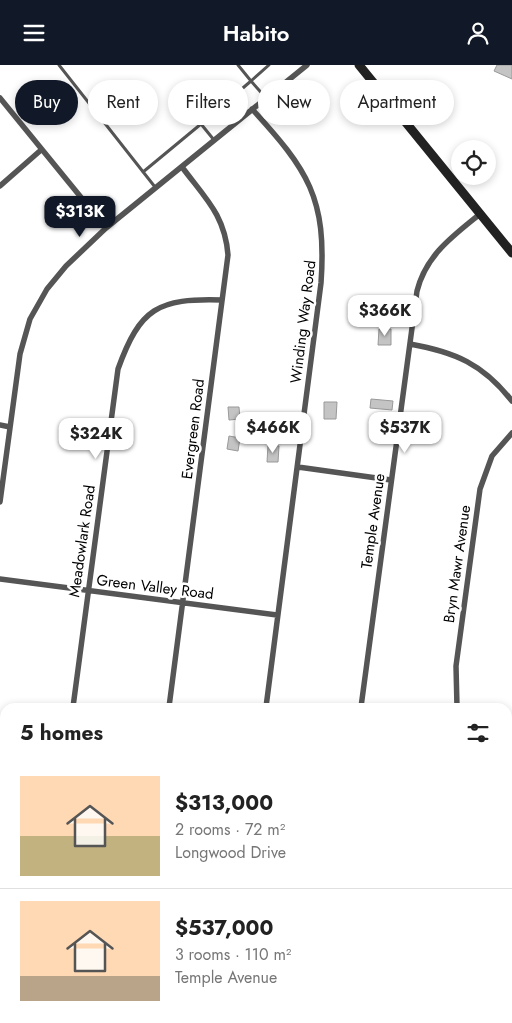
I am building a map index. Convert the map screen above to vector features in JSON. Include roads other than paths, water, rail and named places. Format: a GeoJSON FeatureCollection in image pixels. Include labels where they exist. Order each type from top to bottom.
{"type":"FeatureCollection","features":[{"type":"Feature","properties":{"kind":"street"},"geometry":{"type":"LineString","coordinates":[[289,80],[308,65]]}},
{"type":"Feature","properties":{"kind":"street"},"geometry":{"type":"LineString","coordinates":[[359,65],[512,253]]}},
{"type":"Feature","properties":{"kind":"street"},"geometry":{"type":"LineString","coordinates":[[0,98],[106,228]]}},
{"type":"Feature","properties":{"kind":"street"},"geometry":{"type":"LineString","coordinates":[[0,502],[20,354],[30,319],[47,289],[66,266],[106,228],[258,104]]}},
{"type":"Feature","properties":{"kind":"street","name":"Winding Way Road"},"geometry":{"type":"LineString","coordinates":[[252,109],[287,147],[302,171],[316,202],[323,236],[321,283],[266,703]]}},
{"type":"Feature","properties":{"kind":"street"},"geometry":{"type":"LineString","coordinates":[[0,186],[41,150]]}},
{"type":"Feature","properties":{"kind":"street","name":"Evergreen Road"},"geometry":{"type":"LineString","coordinates":[[170,703],[228,255],[226,235],[219,216],[182,167]]}},
{"type":"Feature","properties":{"kind":"street","name":"Temple Avenue"},"geometry":{"type":"LineString","coordinates":[[362,703],[415,299],[425,269],[443,245],[480,214]]}},
{"type":"Feature","properties":{"kind":"street","name":"Meadowlark Road"},"geometry":{"type":"LineString","coordinates":[[74,703],[118,369],[128,341],[136,328],[151,313],[168,303],[188,299],[222,300]]}},
{"type":"Feature","properties":{"kind":"street"},"geometry":{"type":"LineString","coordinates":[[410,344],[442,351],[473,364],[488,375],[512,401]]}},
{"type":"Feature","properties":{"kind":"street"},"geometry":{"type":"LineString","coordinates":[[0,425],[10,427]]}},
{"type":"Feature","properties":{"kind":"street","name":"Bryn Mawr Avenue"},"geometry":{"type":"LineString","coordinates":[[456,703],[456,666],[480,489],[492,456],[512,433]]}},
{"type":"Feature","properties":{"kind":"street"},"geometry":{"type":"LineString","coordinates":[[298,467],[391,479]]}},
{"type":"Feature","properties":{"kind":"street","name":"Green Valley Road"},"geometry":{"type":"LineString","coordinates":[[0,579],[277,615]]}},
{"type":"Feature","properties":{"kind":"lane"},"geometry":{"type":"LineString","coordinates":[[59,65],[156,188]]}},
{"type":"Feature","properties":{"kind":"lane"},"geometry":{"type":"LineString","coordinates":[[238,65],[258,89]]}},
{"type":"Feature","properties":{"kind":"lane"},"geometry":{"type":"LineString","coordinates":[[248,84],[269,65]]}},
{"type":"Feature","properties":{"kind":"lane"},"geometry":{"type":"LineString","coordinates":[[143,172],[200,125]]}},
{"type":"Feature","properties":{"kind":"lane"},"geometry":{"type":"LineString","coordinates":[[202,125],[214,141]]}}]}
